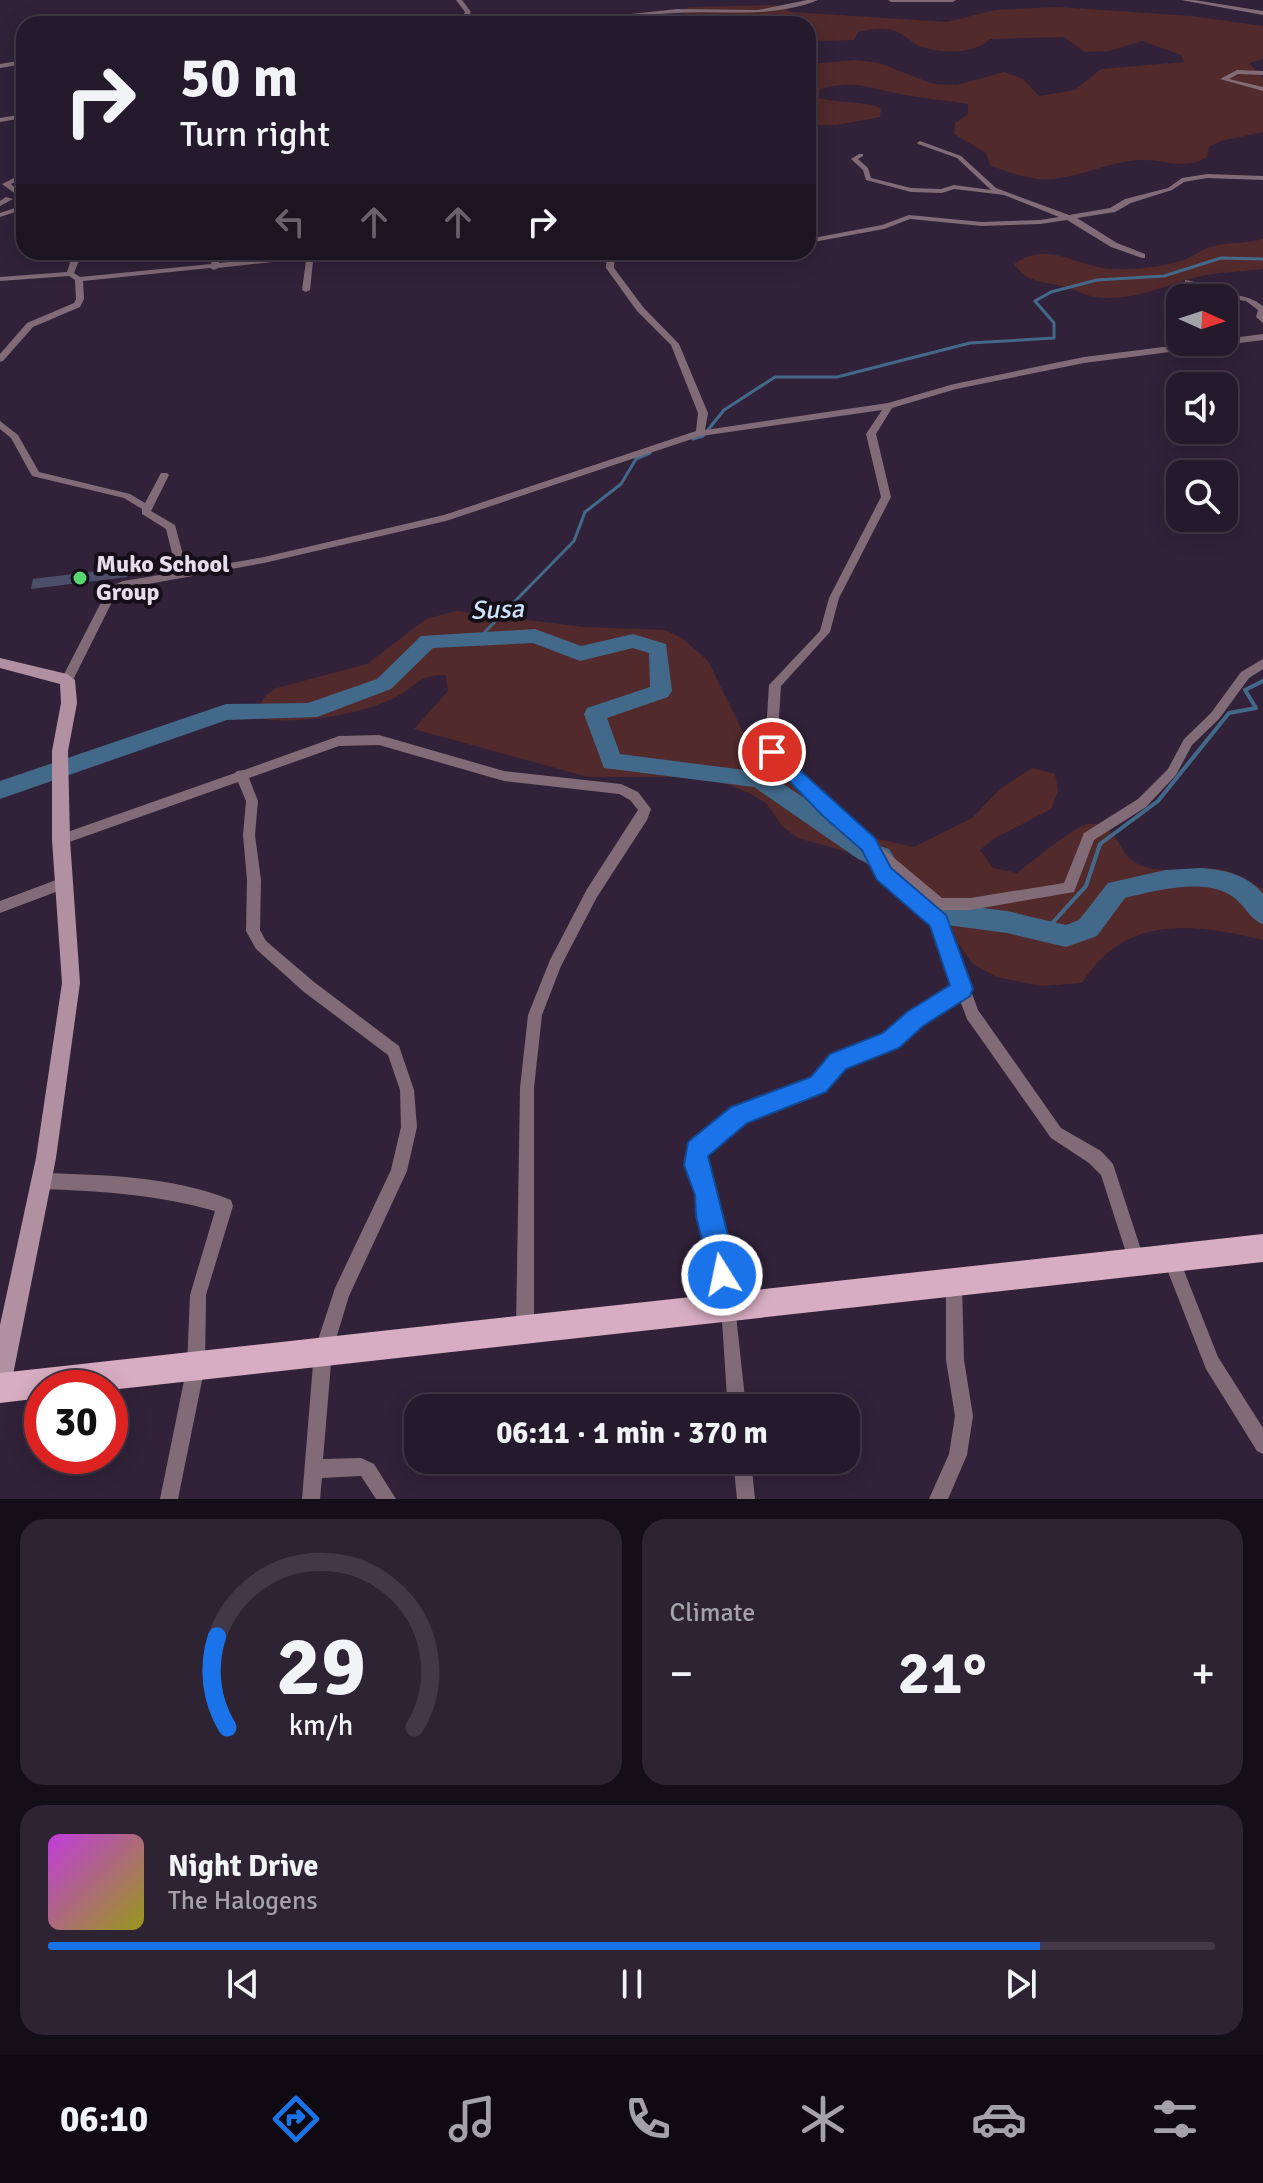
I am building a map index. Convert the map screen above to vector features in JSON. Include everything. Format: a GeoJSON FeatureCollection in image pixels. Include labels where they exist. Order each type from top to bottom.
{"type":"FeatureCollection","features":[{"type":"Feature","properties":{"kind":"main road"},"geometry":{"type":"LineString","coordinates":[[0,663],[67,680],[69,703],[61,772],[61,840],[71,983],[42,1181],[0,1380]]}},
{"type":"Feature","properties":{"kind":"main road"},"geometry":{"type":"LineString","coordinates":[[0,1388],[1263,1248]]}},
{"type":"Feature","properties":{"kind":"street"},"geometry":{"type":"LineString","coordinates":[[625,16],[677,11],[758,12],[815,0]]}},
{"type":"Feature","properties":{"kind":"street"},"geometry":{"type":"LineString","coordinates":[[891,0],[953,0]]}},
{"type":"Feature","properties":{"kind":"street"},"geometry":{"type":"LineString","coordinates":[[1184,0],[1263,13]]}},
{"type":"Feature","properties":{"kind":"street"},"geometry":{"type":"LineString","coordinates":[[1263,73],[1237,72],[1223,79],[1263,89]]}},
{"type":"Feature","properties":{"kind":"street"},"geometry":{"type":"LineString","coordinates":[[920,143],[959,157],[994,189],[1070,218],[1114,245],[1142,256]]}},
{"type":"Feature","properties":{"kind":"street"},"geometry":{"type":"LineString","coordinates":[[861,155],[854,159],[866,169],[868,179],[900,188],[928,192],[954,187],[1012,195]]}},
{"type":"Feature","properties":{"kind":"street"},"geometry":{"type":"LineString","coordinates":[[816,240],[884,227],[909,217],[1013,225],[1070,218],[1112,210],[1128,201],[1170,189],[1182,180],[1207,176],[1263,178]]}},
{"type":"Feature","properties":{"kind":"street"},"geometry":{"type":"LineString","coordinates":[[16,179],[6,184],[16,192]]}},
{"type":"Feature","properties":{"kind":"street"},"geometry":{"type":"LineString","coordinates":[[0,204],[9,199]]}},
{"type":"Feature","properties":{"kind":"street"},"geometry":{"type":"LineString","coordinates":[[0,359],[30,325],[79,303],[74,277],[76,260]]}},
{"type":"Feature","properties":{"kind":"street"},"geometry":{"type":"LineString","coordinates":[[214,268],[216,260]]}},
{"type":"Feature","properties":{"kind":"street"},"geometry":{"type":"LineString","coordinates":[[0,279],[214,268],[284,260]]}},
{"type":"Feature","properties":{"kind":"street"},"geometry":{"type":"LineString","coordinates":[[306,290],[310,260]]}},
{"type":"Feature","properties":{"kind":"street"},"geometry":{"type":"LineString","coordinates":[[610,260],[610,268],[678,351],[703,413],[705,432]]}},
{"type":"Feature","properties":{"kind":"street"},"geometry":{"type":"LineString","coordinates":[[1188,282],[1216,294],[1248,299],[1261,307],[1263,321]]}},
{"type":"Feature","properties":{"kind":"street"},"geometry":{"type":"LineString","coordinates":[[1238,340],[1263,337]]}},
{"type":"Feature","properties":{"kind":"street"},"geometry":{"type":"LineString","coordinates":[[67,680],[115,588],[264,560],[446,518],[705,432],[889,406],[954,387],[1071,363],[1166,350]]}},
{"type":"Feature","properties":{"kind":"street"},"geometry":{"type":"LineString","coordinates":[[889,406],[871,434],[886,497],[834,598],[825,632],[775,685],[774,755],[872,852],[939,904],[970,904],[1069,888],[1089,837],[1142,803],[1172,772],[1188,742],[1215,716],[1245,675],[1263,663]]}},
{"type":"Feature","properties":{"kind":"street"},"geometry":{"type":"LineString","coordinates":[[0,424],[15,437],[35,474],[127,496],[145,507],[149,516],[171,527],[178,557],[198,570]]}},
{"type":"Feature","properties":{"kind":"street"},"geometry":{"type":"LineString","coordinates":[[145,507],[164,475]]}},
{"type":"Feature","properties":{"kind":"street"},"geometry":{"type":"LineString","coordinates":[[61,840],[339,741],[379,740],[504,776],[621,789],[645,809],[592,893],[555,964],[535,1015],[527,1088],[525,1331]]}},
{"type":"Feature","properties":{"kind":"street"},"geometry":{"type":"LineString","coordinates":[[241,774],[252,801],[249,835],[254,880],[253,931],[261,945],[309,987],[394,1051],[407,1090],[409,1127],[399,1171],[341,1294],[323,1352],[311,1499]]}},
{"type":"Feature","properties":{"kind":"street"},"geometry":{"type":"LineString","coordinates":[[872,852],[884,874],[939,921],[972,1014],[1056,1133],[1095,1157],[1107,1170],[1137,1262]]}},
{"type":"Feature","properties":{"kind":"street"},"geometry":{"type":"LineString","coordinates":[[0,907],[64,883]]}},
{"type":"Feature","properties":{"kind":"street"},"geometry":{"type":"LineString","coordinates":[[736,1394],[722,1259],[708,1216],[707,1195],[696,1165],[696,1151],[739,1115],[818,1085],[838,1061],[891,1040],[915,1019],[962,989]]}},
{"type":"Feature","properties":{"kind":"street"},"geometry":{"type":"LineString","coordinates":[[42,1181],[137,1184],[225,1206],[198,1295],[196,1366],[169,1499]]}},
{"type":"Feature","properties":{"kind":"street"},"geometry":{"type":"LineString","coordinates":[[1171,1259],[1212,1363],[1263,1445]]}},
{"type":"Feature","properties":{"kind":"street"},"geometry":{"type":"LineString","coordinates":[[938,1499],[958,1455],[964,1416],[955,1360],[954,1284]]}},
{"type":"Feature","properties":{"kind":"street"},"geometry":{"type":"LineString","coordinates":[[312,1469],[361,1467],[368,1470],[387,1499]]}},
{"type":"Feature","properties":{"kind":"street"},"geometry":{"type":"LineString","coordinates":[[743,1474],[746,1499]]}},
{"type":"Feature","properties":{"kind":"shaded area"},"geometry":{"type":"Polygon","coordinates":[[[775,5],[792,12],[947,22],[995,10],[1058,7],[1191,16],[1263,26],[1263,59],[1249,63],[1263,78],[1263,132],[1221,141],[1209,147],[1207,157],[1191,163],[1128,161],[1051,179],[1013,174],[990,165],[986,153],[954,134],[955,123],[968,114],[968,104],[864,86],[833,86],[820,89],[819,98],[881,108],[880,117],[837,125],[816,125],[816,63],[856,60],[879,63],[933,84],[957,85],[1004,72],[1023,79],[1039,96],[1075,90],[1101,69],[1184,62],[1181,55],[1142,41],[1109,51],[1085,52],[1064,37],[990,39],[975,48],[945,51],[925,48],[898,32],[886,29],[858,32],[854,40],[816,41],[816,16],[680,16],[688,7],[775,5]]]}},
{"type":"Feature","properties":{"kind":"shaded area"},"geometry":{"type":"Polygon","coordinates":[[[1263,239],[1263,269],[1207,275],[1120,298],[1091,296],[1035,280],[1024,275],[1014,264],[1027,257],[1052,254],[1100,267],[1139,268],[1181,261],[1214,246],[1263,239]]]}},
{"type":"Feature","properties":{"kind":"shaded area"},"geometry":{"type":"Polygon","coordinates":[[[456,611],[583,627],[665,630],[682,638],[708,661],[747,740],[789,780],[873,838],[914,847],[972,818],[1000,789],[1032,768],[1055,774],[1058,791],[1051,809],[995,838],[980,850],[993,868],[1017,873],[1073,831],[1088,824],[1097,824],[1111,832],[1128,857],[1143,866],[1165,870],[1224,870],[1263,889],[1263,940],[1212,930],[1163,929],[1119,945],[1099,961],[1082,983],[1041,986],[997,977],[973,964],[953,936],[858,855],[798,838],[782,826],[766,803],[749,793],[713,779],[693,777],[588,777],[414,729],[448,691],[446,675],[428,677],[392,699],[341,715],[303,720],[252,717],[266,695],[277,688],[367,664],[426,619],[456,611]]]}},
{"type":"Feature","properties":{"kind":"building","name":"Muko School Group"},"geometry":{"type":"Polygon","coordinates":[[[128,567],[127,577],[31,589],[33,579],[128,567]]]}},
{"type":"Feature","properties":{"kind":"waterway"},"geometry":{"type":"LineString","coordinates":[[693,439],[703,436],[724,410],[775,377],[837,377],[970,343],[1054,338],[1054,323],[1035,301],[1051,292],[1097,280],[1164,276],[1221,258],[1263,259]]}},
{"type":"Feature","properties":{"kind":"waterway"},"geometry":{"type":"LineString","coordinates":[[479,638],[574,541],[585,512],[621,484],[636,459],[650,453]]}},
{"type":"Feature","properties":{"kind":"waterway","name":"Susa"},"geometry":{"type":"LineString","coordinates":[[0,790],[226,712],[309,711],[384,684],[428,641],[535,636],[580,654],[633,641],[659,649],[661,691],[595,714],[612,762],[759,779],[866,852],[881,856],[889,868]]}},
{"type":"Feature","properties":{"kind":"waterway"},"geometry":{"type":"LineString","coordinates":[[1045,931],[1086,886],[1100,844],[1158,801],[1229,713],[1256,708],[1245,690],[1263,681]]}},
{"type":"Feature","properties":{"kind":"waterway"},"geometry":{"type":"LineString","coordinates":[[915,896],[939,913],[1007,922],[1066,936],[1088,928],[1117,890],[1166,880],[1202,878],[1234,885],[1249,895],[1263,913]]}},
{"type":"Feature","properties":{"kind":"place","name":"Muko School Group"},"geometry":{"type":"Point","coordinates":[80,578]}},
{"type":"Feature","properties":{"kind":"route"},"geometry":{"type":"LineString","coordinates":[[722,1275],[722,1259],[708,1216],[707,1195],[696,1165],[696,1151],[739,1115],[818,1085],[838,1061],[891,1040],[915,1019],[962,989],[939,921],[884,874],[869,844],[828,810],[772,752]]}}]}
